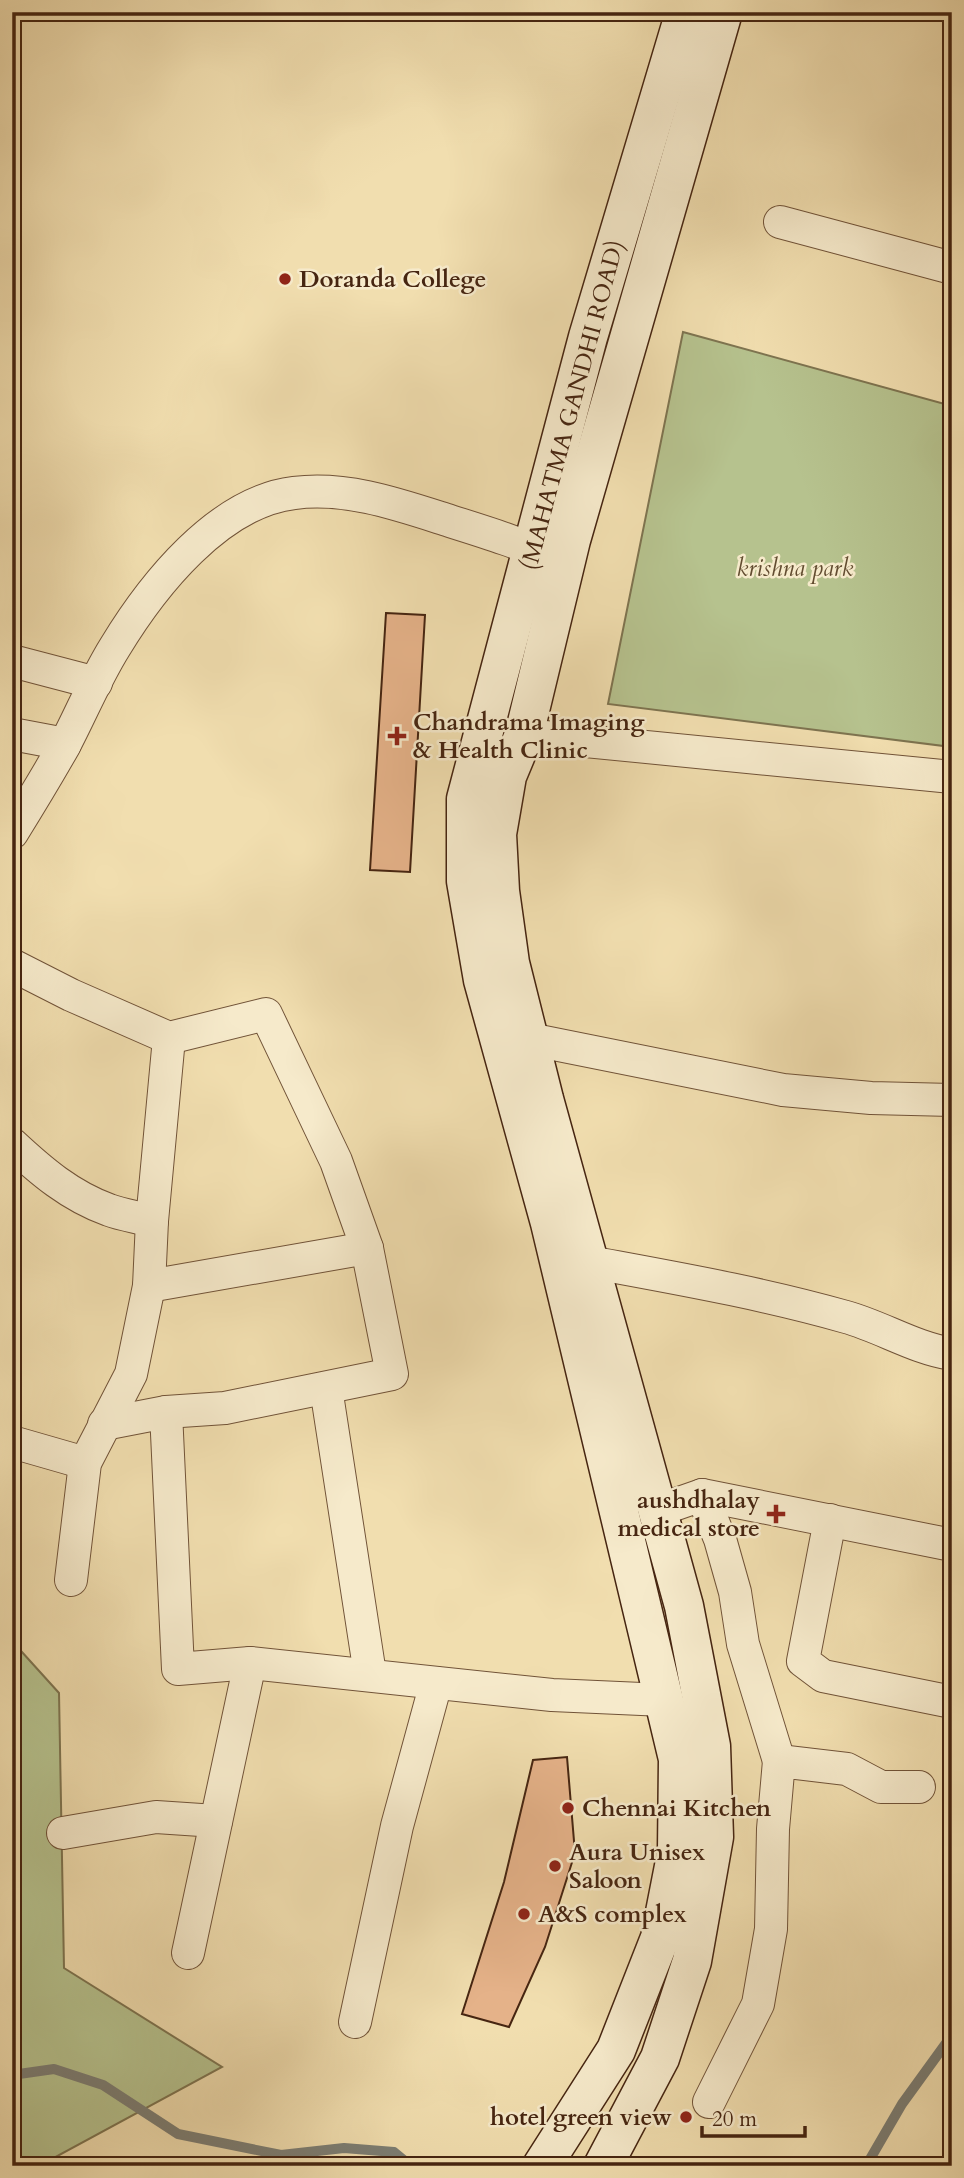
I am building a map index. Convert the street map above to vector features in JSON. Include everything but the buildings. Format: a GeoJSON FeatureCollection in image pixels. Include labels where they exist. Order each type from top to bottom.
{"type":"FeatureCollection","features":[{"type":"Feature","properties":{"kind":"main road","name":"(MAHATMA GANDHI ROAD)"},"geometry":{"type":"LineString","coordinates":[[542,2166],[616,2050],[660,1938],[677,1851],[678,1759],[550,1223],[482,980],[466,881],[466,799],[549,556],[588,337],[685,12]]}},
{"type":"Feature","properties":{"kind":"main road"},"geometry":{"type":"LineString","coordinates":[[607,2158],[660,2058],[692,1961],[714,1838],[711,1746],[684,1606],[510,964],[500,891],[497,834],[507,776],[524,735],[549,556],[723,12]]}},
{"type":"Feature","properties":{"kind":"street"},"geometry":{"type":"LineString","coordinates":[[780,222],[952,268]]}},
{"type":"Feature","properties":{"kind":"street"},"geometry":{"type":"LineString","coordinates":[[12,833],[65,744],[120,639],[160,584],[194,547],[227,520],[261,501],[302,492],[348,494],[411,508],[549,556]]}},
{"type":"Feature","properties":{"kind":"street"},"geometry":{"type":"LineString","coordinates":[[12,661],[96,684]]}},
{"type":"Feature","properties":{"kind":"street"},"geometry":{"type":"LineString","coordinates":[[12,734],[65,744]]}},
{"type":"Feature","properties":{"kind":"street"},"geometry":{"type":"LineString","coordinates":[[524,735],[952,777]]}},
{"type":"Feature","properties":{"kind":"street"},"geometry":{"type":"LineString","coordinates":[[12,965],[71,995],[169,1038],[266,1014],[336,1161],[366,1248],[393,1374],[225,1408],[166,1412],[104,1424]]}},
{"type":"Feature","properties":{"kind":"street"},"geometry":{"type":"LineString","coordinates":[[71,1580],[85,1463],[131,1374],[149,1286],[152,1221],[169,1038]]}},
{"type":"Feature","properties":{"kind":"street"},"geometry":{"type":"LineString","coordinates":[[529,1039],[783,1090],[871,1098],[952,1100]]}},
{"type":"Feature","properties":{"kind":"street"},"geometry":{"type":"LineString","coordinates":[[12,1144],[45,1175],[73,1193],[108,1210],[152,1221]]}},
{"type":"Feature","properties":{"kind":"street"},"geometry":{"type":"LineString","coordinates":[[149,1286],[366,1248]]}},
{"type":"Feature","properties":{"kind":"street"},"geometry":{"type":"LineString","coordinates":[[589,1262],[717,1287],[848,1318],[929,1350],[952,1354]]}},
{"type":"Feature","properties":{"kind":"street"},"geometry":{"type":"LineString","coordinates":[[326,1388],[370,1674]]}},
{"type":"Feature","properties":{"kind":"street"},"geometry":{"type":"LineString","coordinates":[[166,1412],[178,1669],[250,1663],[552,1695],[664,1700]]}},
{"type":"Feature","properties":{"kind":"street"},"geometry":{"type":"LineString","coordinates":[[12,1442],[85,1463]]}},
{"type":"Feature","properties":{"kind":"street"},"geometry":{"type":"LineString","coordinates":[[702,1495],[720,1539],[735,1592],[743,1644],[779,1761],[773,1829],[771,1929],[758,2004],[709,2102]]}},
{"type":"Feature","properties":{"kind":"street"},"geometry":{"type":"LineString","coordinates":[[659,1510],[702,1495],[952,1545]]}},
{"type":"Feature","properties":{"kind":"street"},"geometry":{"type":"LineString","coordinates":[[830,1520],[803,1661],[823,1676],[952,1702]]}},
{"type":"Feature","properties":{"kind":"street"},"geometry":{"type":"LineString","coordinates":[[188,1953],[250,1663]]}},
{"type":"Feature","properties":{"kind":"street"},"geometry":{"type":"LineString","coordinates":[[355,2022],[397,1826],[436,1682]]}},
{"type":"Feature","properties":{"kind":"street"},"geometry":{"type":"LineString","coordinates":[[779,1761],[847,1769],[881,1787],[919,1787]]}},
{"type":"Feature","properties":{"kind":"street"},"geometry":{"type":"LineString","coordinates":[[63,1833],[156,1817],[216,1821]]}},
{"type":"Feature","properties":{"kind":"green space","name":"krishna park"},"geometry":{"type":"Polygon","coordinates":[[[683,332],[952,406],[952,747],[608,704],[683,332]]]}},
{"type":"Feature","properties":{"kind":"green space"},"geometry":{"type":"Polygon","coordinates":[[[12,1641],[59,1693],[64,1968],[222,2067],[39,2166],[12,2166],[12,1641]]]}},
{"type":"Feature","properties":{"kind":"waterway"},"geometry":{"type":"LineString","coordinates":[[866,2166],[902,2104],[952,2035]]}},
{"type":"Feature","properties":{"kind":"waterway"},"geometry":{"type":"LineString","coordinates":[[12,2075],[54,2069],[103,2085],[178,2134],[281,2155],[344,2148],[394,2152],[411,2166]]}},
{"type":"Feature","properties":{"kind":"place","name":"Doranda College"},"geometry":{"type":"Point","coordinates":[285,279]}},
{"type":"Feature","properties":{"kind":"place","name":"Chandrama Imaging & Health Clinic"},"geometry":{"type":"Point","coordinates":[397,736]}},
{"type":"Feature","properties":{"kind":"place","name":"aushdhalay medical store"},"geometry":{"type":"Point","coordinates":[776,1514]}},
{"type":"Feature","properties":{"kind":"place","name":"Chennai Kitchen"},"geometry":{"type":"Point","coordinates":[568,1808]}},
{"type":"Feature","properties":{"kind":"place","name":"Aura Unisex Saloon"},"geometry":{"type":"Point","coordinates":[555,1866]}},
{"type":"Feature","properties":{"kind":"place","name":"A&S complex"},"geometry":{"type":"Point","coordinates":[524,1914]}},
{"type":"Feature","properties":{"kind":"place","name":"hotel green view"},"geometry":{"type":"Point","coordinates":[686,2117]}}]}
